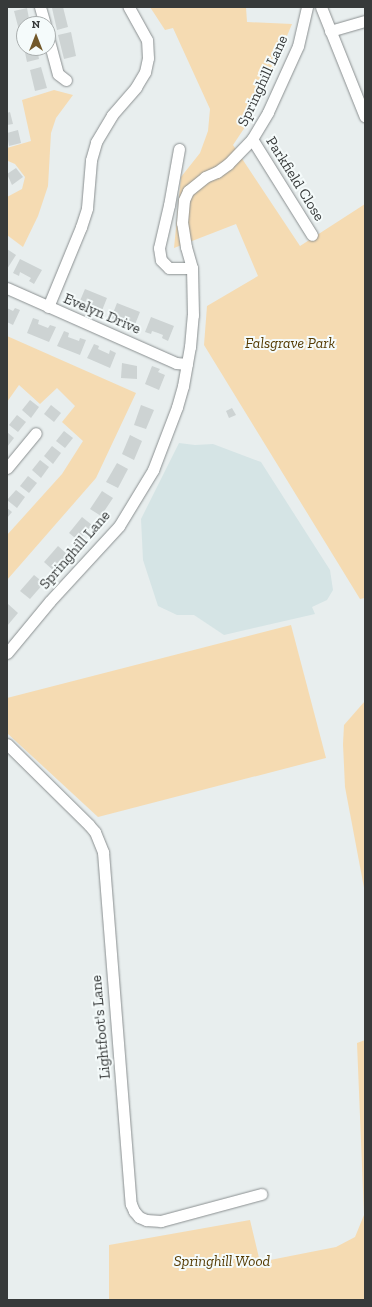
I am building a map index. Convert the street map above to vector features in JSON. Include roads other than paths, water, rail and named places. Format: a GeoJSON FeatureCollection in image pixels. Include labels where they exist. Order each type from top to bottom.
{"type":"FeatureCollection","features":[{"type":"Feature","properties":{"kind":"street"},"geometry":{"type":"LineString","coordinates":[[48,307],[81,227],[87,208],[91,160],[96,142],[112,115],[136,87],[145,72],[148,58],[147,40],[129,7]]}},
{"type":"Feature","properties":{"kind":"street","name":"Springhill Lane"},"geometry":{"type":"LineString","coordinates":[[7,653],[50,601],[119,526],[153,470],[165,442],[183,386],[193,315],[192,268],[186,247],[182,223],[184,200],[188,192],[197,184],[228,164],[252,139],[270,106],[298,46],[307,7]]}},
{"type":"Feature","properties":{"kind":"street"},"geometry":{"type":"LineString","coordinates":[[321,7],[365,116]]}},
{"type":"Feature","properties":{"kind":"street"},"geometry":{"type":"LineString","coordinates":[[330,31],[365,21]]}},
{"type":"Feature","properties":{"kind":"street"},"geometry":{"type":"LineString","coordinates":[[53,56],[58,74],[66,80]]}},
{"type":"Feature","properties":{"kind":"street","name":"Parkfield Close"},"geometry":{"type":"LineString","coordinates":[[252,139],[312,235]]}},
{"type":"Feature","properties":{"kind":"street"},"geometry":{"type":"LineString","coordinates":[[179,149],[169,205],[159,248],[161,260],[169,268],[192,268]]}},
{"type":"Feature","properties":{"kind":"street","name":"Evelyn Drive"},"geometry":{"type":"LineString","coordinates":[[7,288],[176,363],[187,364]]}},
{"type":"Feature","properties":{"kind":"street"},"geometry":{"type":"LineString","coordinates":[[7,468],[36,433]]}},
{"type":"Feature","properties":{"kind":"street","name":"Lightfoot's Lane"},"geometry":{"type":"LineString","coordinates":[[7,744],[89,825],[95,832],[103,852],[131,1204],[134,1211],[139,1217],[146,1220],[161,1221],[261,1194]]}},
{"type":"Feature","properties":{"kind":"park label","name":"Falsgrave Park"},"geometry":{"type":"Point","coordinates":[290,344]}},
{"type":"Feature","properties":{"kind":"park label","name":"Springhill Wood"},"geometry":{"type":"Point","coordinates":[222,1262]}}]}
